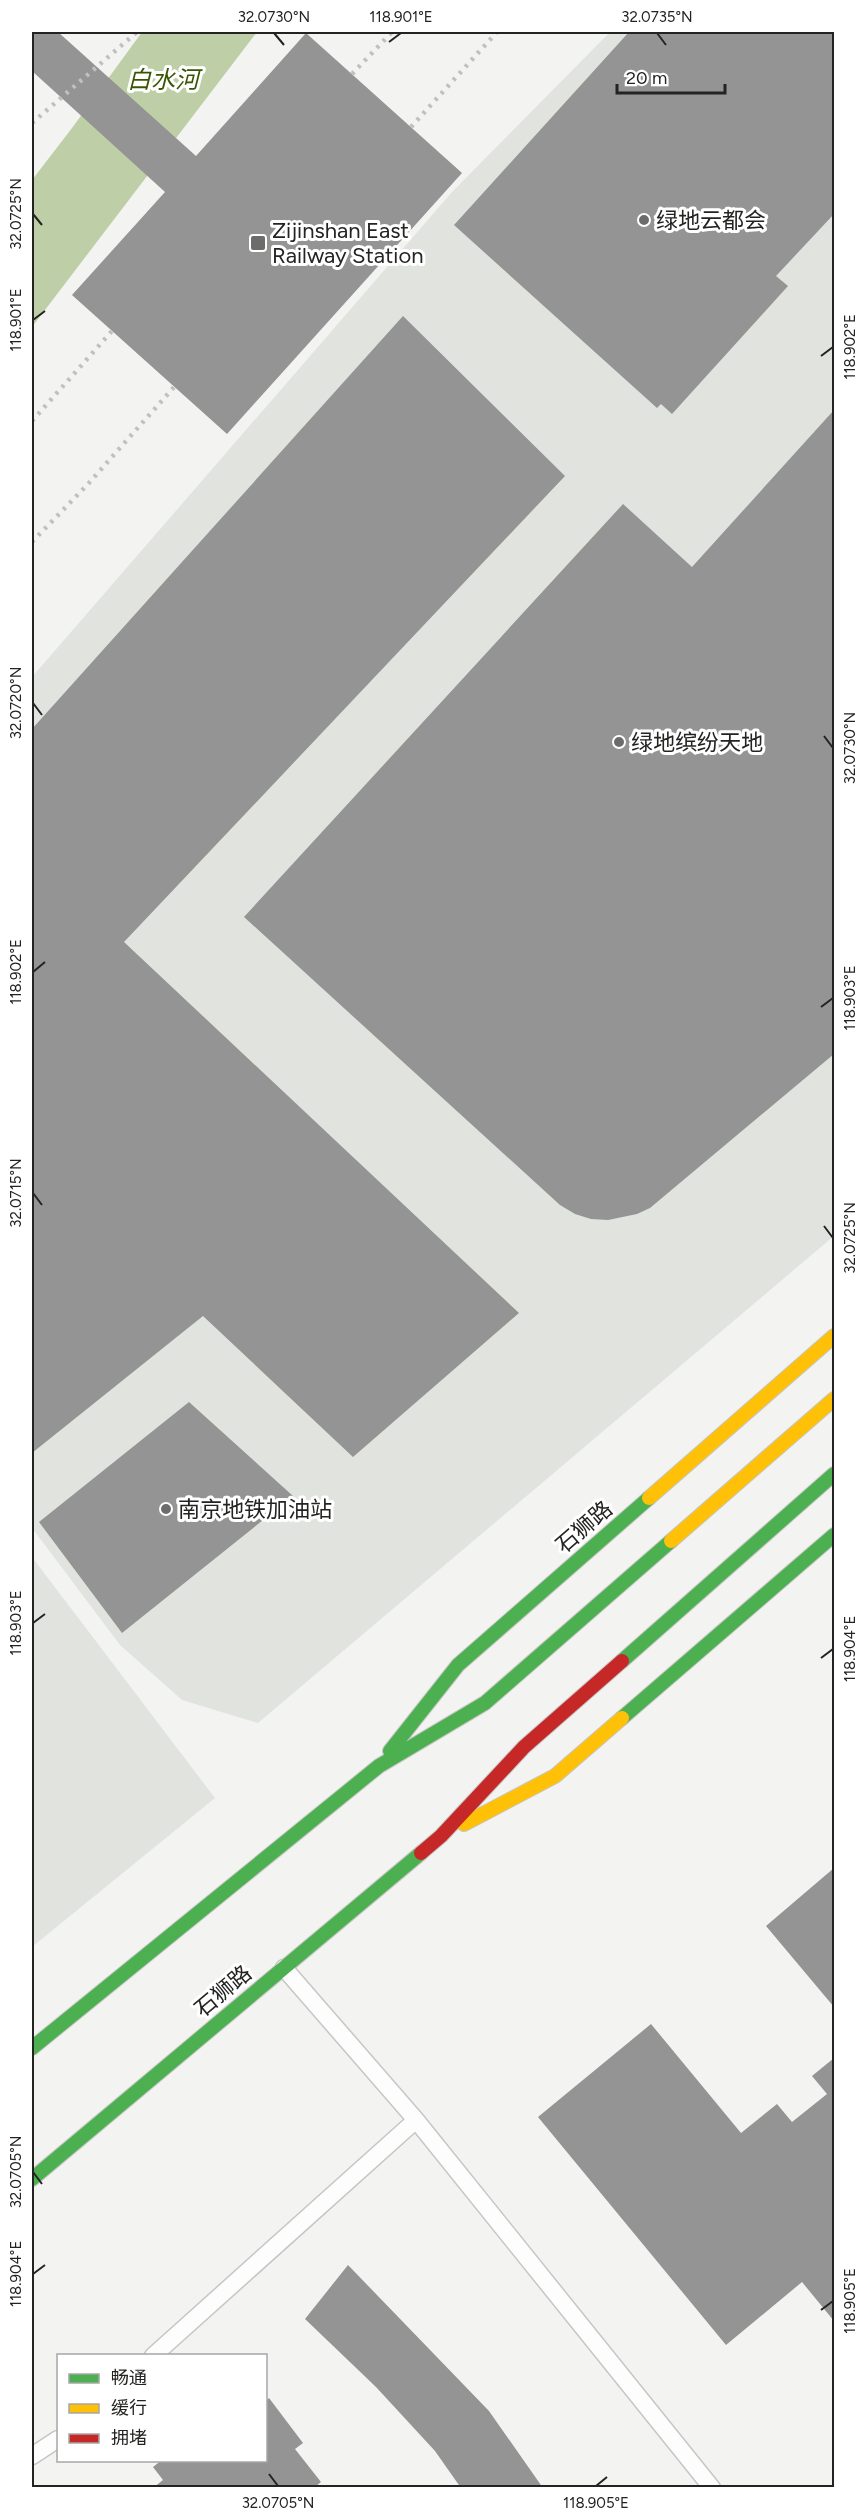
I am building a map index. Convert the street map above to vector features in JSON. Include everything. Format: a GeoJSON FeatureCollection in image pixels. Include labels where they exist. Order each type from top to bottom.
{"type":"FeatureCollection","features":[{"type":"Feature","properties":{"kind":"main road","name":"石狮路"},"geometry":{"type":"LineString","coordinates":[[379,1766],[458,1665],[834,1336]]}},
{"type":"Feature","properties":{"kind":"main road","name":"石狮路"},"geometry":{"type":"LineString","coordinates":[[32,2048],[379,1766],[485,1703],[834,1399]]}},
{"type":"Feature","properties":{"kind":"main road","name":"石狮路"},"geometry":{"type":"LineString","coordinates":[[32,2179],[441,1836],[524,1748],[834,1474]]}},
{"type":"Feature","properties":{"kind":"main road","name":"石狮路"},"geometry":{"type":"LineString","coordinates":[[441,1836],[555,1776],[834,1536]]}},
{"type":"Feature","properties":{"kind":"lane"},"geometry":{"type":"LineString","coordinates":[[284,1968],[416,2120],[712,2487]]}},
{"type":"Feature","properties":{"kind":"lane"},"geometry":{"type":"LineString","coordinates":[[154,2354],[416,2120]]}},
{"type":"Feature","properties":{"kind":"lane"},"geometry":{"type":"LineString","coordinates":[[32,2456],[57,2440]]}},
{"type":"Feature","properties":{"kind":"shaded area","name":"绿地云都会"},"geometry":{"type":"Polygon","coordinates":[[[610,32],[834,32],[834,1236],[258,1723],[182,1700],[120,1645],[32,1528],[32,677],[452,192],[610,32]]]}},
{"type":"Feature","properties":{"kind":"shaded area"},"geometry":{"type":"Polygon","coordinates":[[[32,1557],[215,1798],[32,1947],[32,1557]]]}},
{"type":"Feature","properties":{"kind":"water","name":"白水河"},"geometry":{"type":"Polygon","coordinates":[[[142,32],[257,32],[32,327],[32,180],[142,32]]]}},
{"type":"Feature","properties":{"kind":"building","name":"Zijinshan East Railway Station"},"geometry":{"type":"Polygon","coordinates":[[[32,32],[58,32],[196,156],[306,33],[462,173],[227,434],[72,295],[165,192],[32,71],[32,32]]]}},
{"type":"Feature","properties":{"kind":"building","name":"绿地云都会"},"geometry":{"type":"Polygon","coordinates":[[[629,32],[834,32],[834,214],[776,276],[788,286],[672,414],[661,404],[657,408],[454,225],[629,32]]]}},
{"type":"Feature","properties":{"kind":"building"},"geometry":{"type":"Polygon","coordinates":[[[403,316],[565,476],[124,942],[519,1313],[353,1457],[203,1316],[32,1453],[32,729],[403,316]]]}},
{"type":"Feature","properties":{"kind":"building","name":"绿地缤纷天地"},"geometry":{"type":"Polygon","coordinates":[[[834,410],[834,1054],[650,1208],[637,1214],[608,1220],[591,1219],[575,1214],[560,1205],[244,917],[623,504],[692,567],[834,410]]]}},
{"type":"Feature","properties":{"kind":"building","name":"南京地铁加油站"},"geometry":{"type":"Polygon","coordinates":[[[189,1402],[293,1496],[122,1633],[39,1522],[189,1402]]]}},
{"type":"Feature","properties":{"kind":"building"},"geometry":{"type":"Polygon","coordinates":[[[834,1868],[834,2007],[766,1926],[834,1868]]]}},
{"type":"Feature","properties":{"kind":"building"},"geometry":{"type":"Polygon","coordinates":[[[651,2024],[741,2133],[777,2104],[792,2122],[827,2094],[812,2076],[834,2058],[834,2321],[802,2282],[726,2345],[538,2117],[651,2024]]]}},
{"type":"Feature","properties":{"kind":"building"},"geometry":{"type":"Polygon","coordinates":[[[348,2265],[489,2411],[543,2488],[461,2488],[435,2451],[376,2387],[305,2319],[348,2265]]]}},
{"type":"Feature","properties":{"kind":"building"},"geometry":{"type":"Polygon","coordinates":[[[269,2398],[303,2443],[295,2449],[321,2482],[314,2488],[153,2488],[163,2480],[153,2467],[159,2462],[267,2462],[267,2400],[269,2398]]]}},
{"type":"Feature","properties":{"kind":"railway"},"geometry":{"type":"LineString","coordinates":[[32,123],[137,32]]}},
{"type":"Feature","properties":{"kind":"railway"},"geometry":{"type":"LineString","coordinates":[[352,74],[392,32]]}},
{"type":"Feature","properties":{"kind":"railway"},"geometry":{"type":"LineString","coordinates":[[411,127],[497,32]]}},
{"type":"Feature","properties":{"kind":"railway"},"geometry":{"type":"LineString","coordinates":[[32,421],[112,331]]}},
{"type":"Feature","properties":{"kind":"railway"},"geometry":{"type":"LineString","coordinates":[[32,542],[89,483],[174,387]]}},
{"type":"Feature","properties":{"kind":"traffic: fast"},"geometry":{"type":"LineString","coordinates":[[622,1661],[834,1474]]}},
{"type":"Feature","properties":{"kind":"traffic: fast"},"geometry":{"type":"LineString","coordinates":[[390,1751],[458,1665],[649,1498]]}},
{"type":"Feature","properties":{"kind":"traffic: fast"},"geometry":{"type":"LineString","coordinates":[[622,1718],[834,1535]]}},
{"type":"Feature","properties":{"kind":"traffic: fast"},"geometry":{"type":"LineString","coordinates":[[32,2048],[379,1766],[485,1703],[671,1541]]}},
{"type":"Feature","properties":{"kind":"traffic: fast"},"geometry":{"type":"LineString","coordinates":[[32,2179],[421,1853]]}},
{"type":"Feature","properties":{"kind":"traffic: slow"},"geometry":{"type":"LineString","coordinates":[[649,1498],[834,1336]]}},
{"type":"Feature","properties":{"kind":"traffic: slow"},"geometry":{"type":"LineString","coordinates":[[671,1541],[834,1399]]}},
{"type":"Feature","properties":{"kind":"traffic: slow"},"geometry":{"type":"LineString","coordinates":[[464,1824],[555,1776],[622,1718]]}},
{"type":"Feature","properties":{"kind":"traffic: jam"},"geometry":{"type":"LineString","coordinates":[[421,1853],[441,1836],[524,1747],[622,1661]]}},
{"type":"Feature","properties":{"kind":"place","name":"绿地云都会"},"geometry":{"type":"Point","coordinates":[644,220]}},
{"type":"Feature","properties":{"kind":"place","name":"Zijinshan East Railway Station"},"geometry":{"type":"Point","coordinates":[258,243]}},
{"type":"Feature","properties":{"kind":"place","name":"绿地缤纷天地"},"geometry":{"type":"Point","coordinates":[619,742]}},
{"type":"Feature","properties":{"kind":"place","name":"南京地铁加油站"},"geometry":{"type":"Point","coordinates":[166,1509]}}]}
